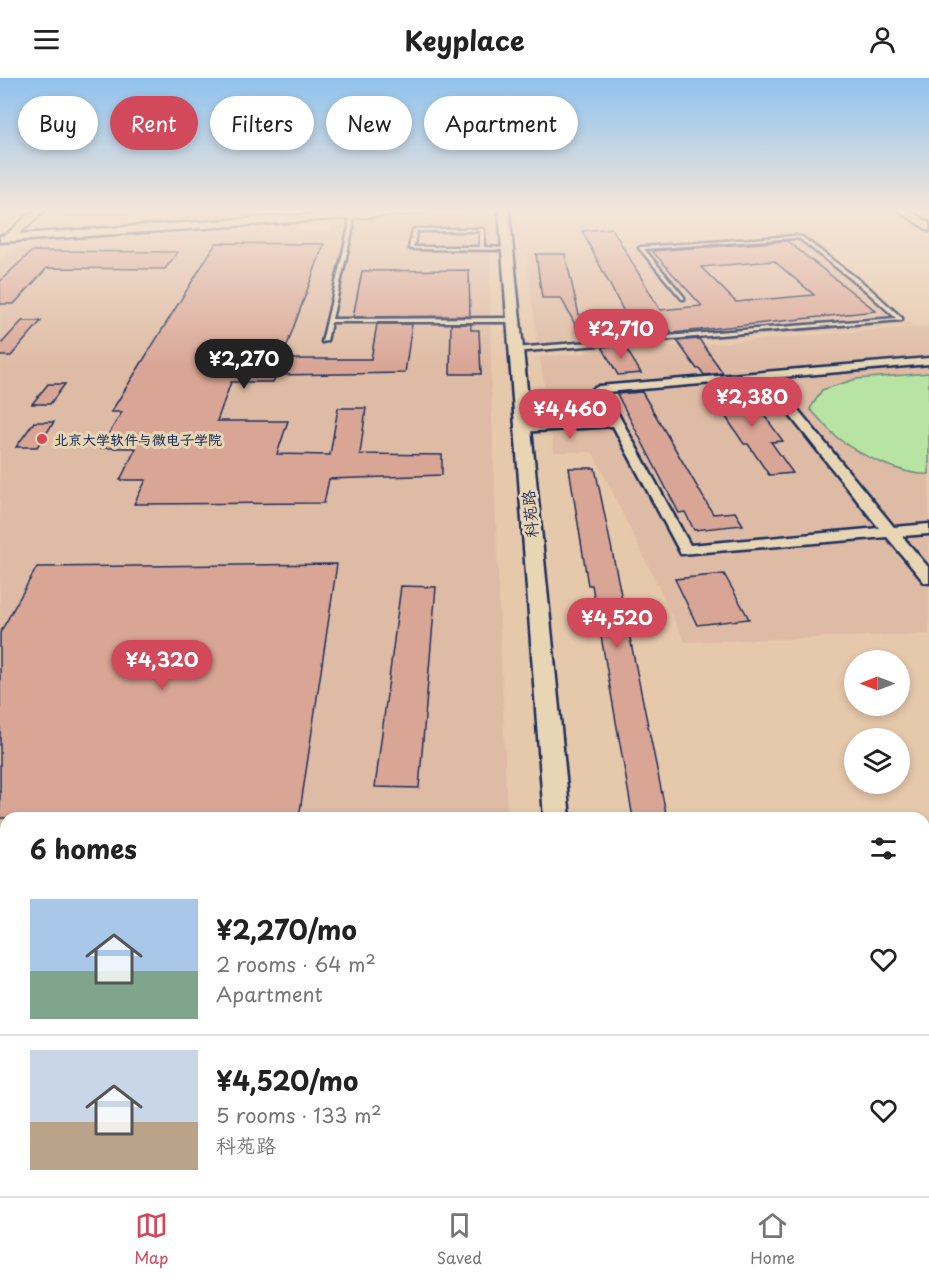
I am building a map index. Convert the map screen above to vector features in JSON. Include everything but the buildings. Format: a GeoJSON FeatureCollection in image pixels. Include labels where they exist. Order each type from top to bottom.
{"type":"FeatureCollection","features":[{"type":"Feature","properties":{"kind":"street","name":"科苑路"},"geometry":{"type":"LineString","coordinates":[[508,262],[556,812]]}},
{"type":"Feature","properties":{"kind":"street"},"geometry":{"type":"LineString","coordinates":[[929,361],[599,389],[686,550],[929,529]]}},
{"type":"Feature","properties":{"kind":"street"},"geometry":{"type":"LineString","coordinates":[[763,374],[929,578]]}},
{"type":"Feature","properties":{"kind":"street"},"geometry":{"type":"LineString","coordinates":[[521,428],[617,422]]}},
{"type":"Feature","properties":{"kind":"lane"},"geometry":{"type":"LineString","coordinates":[[324,341],[343,262]]}},
{"type":"Feature","properties":{"kind":"lane"},"geometry":{"type":"LineString","coordinates":[[653,262],[682,298]]}},
{"type":"Feature","properties":{"kind":"lane"},"geometry":{"type":"LineString","coordinates":[[514,350],[900,319],[867,288],[833,262]]}},
{"type":"Feature","properties":{"kind":"lane"},"geometry":{"type":"LineString","coordinates":[[329,321],[512,320]]}},
{"type":"Feature","properties":{"kind":"shaded area"},"geometry":{"type":"Polygon","coordinates":[[[0,262],[490,262],[491,389],[507,812],[0,812],[0,262]]]}},
{"type":"Feature","properties":{"kind":"shaded area"},"geometry":{"type":"Polygon","coordinates":[[[527,262],[839,262],[911,325],[539,353],[527,262]]]}},
{"type":"Feature","properties":{"kind":"shaded area"},"geometry":{"type":"Polygon","coordinates":[[[929,326],[929,634],[685,642],[593,452],[554,452],[540,357],[929,326]]]}},
{"type":"Feature","properties":{"kind":"green space"},"geometry":{"type":"Polygon","coordinates":[[[929,373],[929,474],[895,468],[858,452],[835,436],[810,409],[822,390],[856,379],[929,373]]]}},
{"type":"Feature","properties":{"kind":"place","name":"北京大学软件与微电子学院"},"geometry":{"type":"Point","coordinates":[42,439]}}]}
